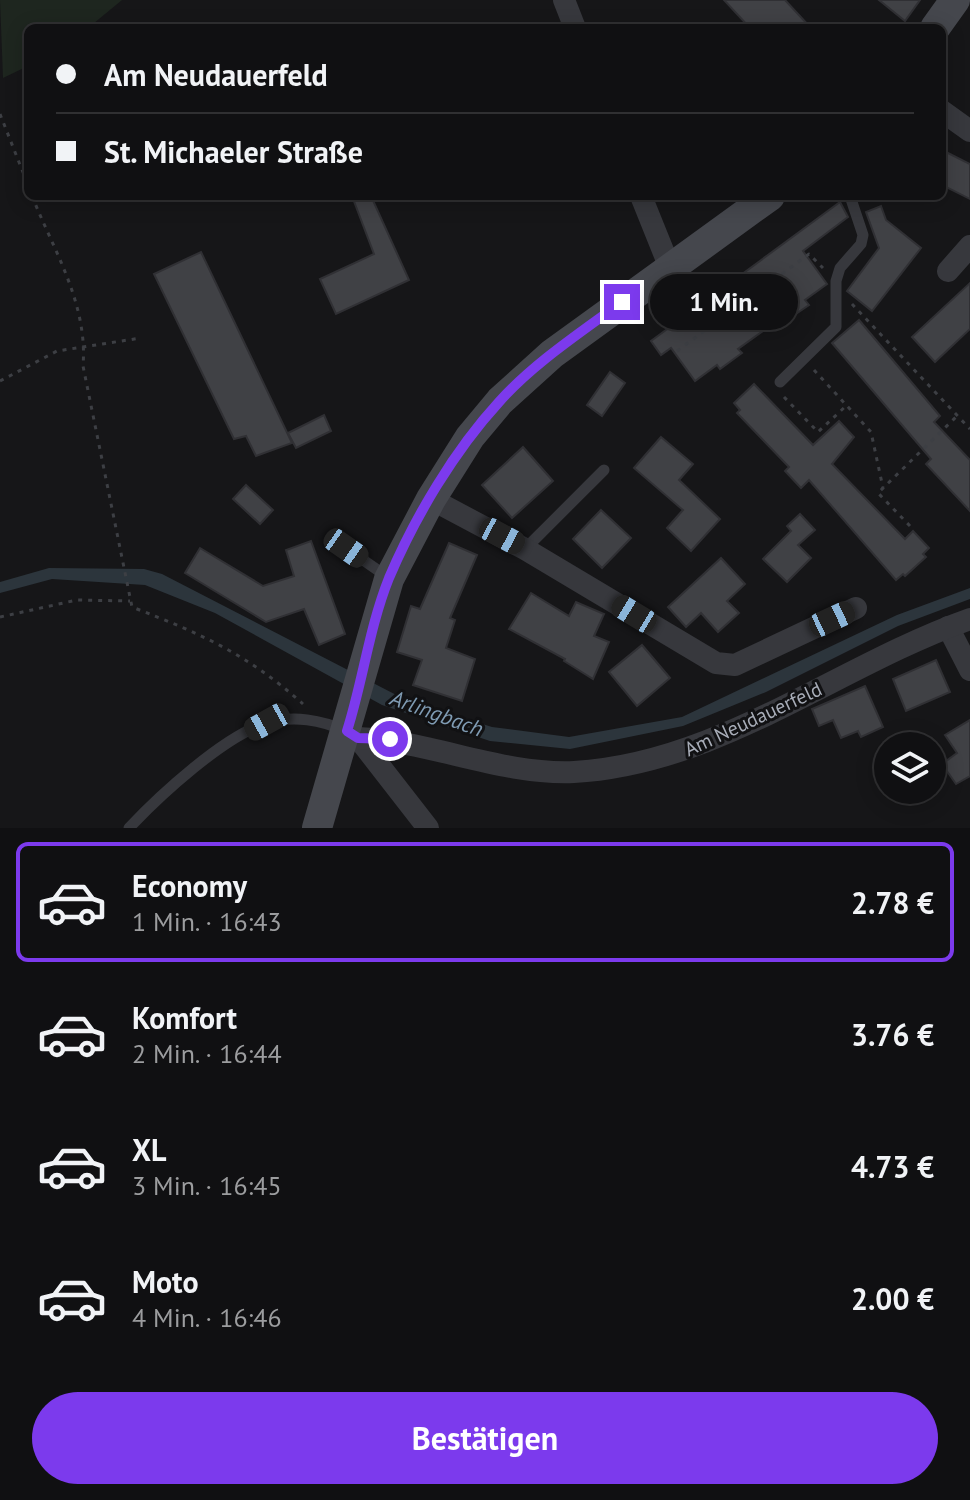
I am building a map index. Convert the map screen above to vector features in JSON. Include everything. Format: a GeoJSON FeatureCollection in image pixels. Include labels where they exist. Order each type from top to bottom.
{"type":"FeatureCollection","features":[{"type":"Feature","properties":{"kind":"main road"},"geometry":{"type":"LineString","coordinates":[[938,24],[955,0]]}},
{"type":"Feature","properties":{"kind":"main road"},"geometry":{"type":"LineString","coordinates":[[317,828],[363,660],[389,579],[431,499],[470,437],[500,401],[552,354],[764,200]]}},
{"type":"Feature","properties":{"kind":"street"},"geometry":{"type":"LineString","coordinates":[[564,0],[573,24]]}},
{"type":"Feature","properties":{"kind":"street"},"geometry":{"type":"LineString","coordinates":[[946,114],[970,131]]}},
{"type":"Feature","properties":{"kind":"street"},"geometry":{"type":"LineString","coordinates":[[643,200],[670,268]]}},
{"type":"Feature","properties":{"kind":"street"},"geometry":{"type":"LineString","coordinates":[[948,271],[970,246]]}},
{"type":"Feature","properties":{"kind":"street"},"geometry":{"type":"LineString","coordinates":[[431,499],[525,549],[716,663],[735,665],[856,608]]}},
{"type":"Feature","properties":{"kind":"street","name":"Am Neudauerfeld"},"geometry":{"type":"LineString","coordinates":[[345,724],[493,766],[574,772],[676,755],[970,619]]}},
{"type":"Feature","properties":{"kind":"street"},"geometry":{"type":"LineString","coordinates":[[948,627],[970,670]]}},
{"type":"Feature","properties":{"kind":"street"},"geometry":{"type":"LineString","coordinates":[[345,724],[428,828]]}},
{"type":"Feature","properties":{"kind":"lane"},"geometry":{"type":"LineString","coordinates":[[780,382],[836,327],[836,284],[840,268],[861,244],[863,235],[851,200]]}},
{"type":"Feature","properties":{"kind":"lane"},"geometry":{"type":"LineString","coordinates":[[525,549],[604,470]]}},
{"type":"Feature","properties":{"kind":"lane"},"geometry":{"type":"LineString","coordinates":[[346,548],[389,579]]}},
{"type":"Feature","properties":{"kind":"lane"},"geometry":{"type":"LineString","coordinates":[[129,828],[152,804],[223,747],[267,722],[345,724]]}},
{"type":"Feature","properties":{"kind":"path"},"geometry":{"type":"LineString","coordinates":[[0,114],[24,175]]}},
{"type":"Feature","properties":{"kind":"path"},"geometry":{"type":"LineString","coordinates":[[34,200],[70,280],[85,346],[83,366],[132,607],[212,638],[345,724]]}},
{"type":"Feature","properties":{"kind":"path"},"geometry":{"type":"LineString","coordinates":[[677,351],[809,254],[970,429]]}},
{"type":"Feature","properties":{"kind":"path"},"geometry":{"type":"LineString","coordinates":[[0,381],[57,351],[141,338]]}},
{"type":"Feature","properties":{"kind":"path"},"geometry":{"type":"LineString","coordinates":[[804,359],[871,432],[883,488]]}},
{"type":"Feature","properties":{"kind":"path"},"geometry":{"type":"LineString","coordinates":[[780,382],[783,396],[818,432],[847,405]]}},
{"type":"Feature","properties":{"kind":"path"},"geometry":{"type":"LineString","coordinates":[[910,526],[878,493],[958,415]]}},
{"type":"Feature","properties":{"kind":"path"},"geometry":{"type":"LineString","coordinates":[[0,617],[77,600],[130,601]]}},
{"type":"Feature","properties":{"kind":"shaded area"},"geometry":{"type":"Polygon","coordinates":[[[0,0],[122,0],[93,24],[24,24],[24,68],[3,78],[0,0]]]}},
{"type":"Feature","properties":{"kind":"water","name":"Arlingbach"},"geometry":{"type":"Polygon","coordinates":[[[49,568],[144,569],[162,574],[406,700],[492,727],[569,737],[682,717],[897,615],[970,588],[970,599],[898,626],[766,692],[683,726],[570,749],[490,741],[382,705],[215,613],[145,585],[52,579],[0,593],[0,582],[49,568]]]}},
{"type":"Feature","properties":{"kind":"building"},"geometry":{"type":"Polygon","coordinates":[[[724,0],[785,0],[807,24],[746,24],[724,0]]]}},
{"type":"Feature","properties":{"kind":"building"},"geometry":{"type":"Polygon","coordinates":[[[879,0],[920,0],[905,21],[879,0]]]}},
{"type":"Feature","properties":{"kind":"building"},"geometry":{"type":"Polygon","coordinates":[[[946,152],[970,164],[970,199],[946,187],[946,152]]]}},
{"type":"Feature","properties":{"kind":"building"},"geometry":{"type":"Polygon","coordinates":[[[354,200],[373,200],[409,280],[336,314],[320,279],[374,254],[354,200]]]}},
{"type":"Feature","properties":{"kind":"building"},"geometry":{"type":"Polygon","coordinates":[[[840,202],[848,217],[803,251],[827,284],[805,300],[809,305],[787,320],[784,316],[738,349],[742,353],[720,369],[717,365],[695,381],[671,348],[661,355],[651,341],[840,202]]]}},
{"type":"Feature","properties":{"kind":"building"},"geometry":{"type":"Polygon","coordinates":[[[881,206],[886,220],[921,248],[872,311],[847,291],[879,248],[866,212],[881,206]]]}},
{"type":"Feature","properties":{"kind":"building"},"geometry":{"type":"Polygon","coordinates":[[[201,252],[292,443],[256,456],[246,436],[234,439],[154,274],[201,252]]]}},
{"type":"Feature","properties":{"kind":"building"},"geometry":{"type":"Polygon","coordinates":[[[970,283],[970,329],[935,362],[912,337],[970,283]]]}},
{"type":"Feature","properties":{"kind":"building"},"geometry":{"type":"Polygon","coordinates":[[[859,320],[940,416],[934,422],[970,460],[970,511],[926,464],[931,459],[832,343],[859,320]]]}},
{"type":"Feature","properties":{"kind":"building"},"geometry":{"type":"Polygon","coordinates":[[[610,372],[625,383],[602,416],[587,405],[610,372]]]}},
{"type":"Feature","properties":{"kind":"building"},"geometry":{"type":"Polygon","coordinates":[[[754,384],[813,445],[839,421],[854,437],[832,464],[905,539],[913,531],[929,548],[923,554],[926,557],[905,576],[903,574],[896,580],[809,480],[801,488],[785,471],[789,467],[737,413],[740,410],[734,403],[754,384]]]}},
{"type":"Feature","properties":{"kind":"building"},"geometry":{"type":"Polygon","coordinates":[[[324,415],[331,431],[296,448],[288,433],[324,415]]]}},
{"type":"Feature","properties":{"kind":"building"},"geometry":{"type":"Polygon","coordinates":[[[661,437],[693,464],[679,480],[720,519],[691,551],[667,528],[683,510],[634,468],[661,437]]]}},
{"type":"Feature","properties":{"kind":"building"},"geometry":{"type":"Polygon","coordinates":[[[523,447],[553,481],[512,518],[482,485],[523,447]]]}},
{"type":"Feature","properties":{"kind":"building"},"geometry":{"type":"Polygon","coordinates":[[[246,485],[273,510],[260,524],[233,499],[246,485]]]}},
{"type":"Feature","properties":{"kind":"building"},"geometry":{"type":"Polygon","coordinates":[[[601,510],[631,538],[602,568],[573,539],[601,510]]]}},
{"type":"Feature","properties":{"kind":"building"},"geometry":{"type":"Polygon","coordinates":[[[800,514],[815,530],[798,545],[811,558],[787,582],[763,559],[791,531],[787,526],[800,514]]]}},
{"type":"Feature","properties":{"kind":"building"},"geometry":{"type":"Polygon","coordinates":[[[311,541],[345,634],[319,645],[304,609],[266,622],[185,573],[200,548],[263,586],[294,576],[286,550],[311,541]]]}},
{"type":"Feature","properties":{"kind":"building"},"geometry":{"type":"Polygon","coordinates":[[[449,543],[477,555],[450,618],[455,620],[446,648],[475,659],[462,701],[413,685],[422,660],[397,652],[411,606],[420,609],[449,543]]]}},
{"type":"Feature","properties":{"kind":"building"},"geometry":{"type":"Polygon","coordinates":[[[721,558],[745,584],[727,601],[739,613],[718,632],[701,613],[686,627],[668,607],[721,558]]]}},
{"type":"Feature","properties":{"kind":"building"},"geometry":{"type":"Polygon","coordinates":[[[531,593],[569,616],[576,602],[604,614],[594,636],[609,642],[593,679],[565,659],[509,629],[531,593]]]}},
{"type":"Feature","properties":{"kind":"building"},"geometry":{"type":"Polygon","coordinates":[[[642,645],[670,678],[637,706],[609,672],[642,645]]]}},
{"type":"Feature","properties":{"kind":"building"},"geometry":{"type":"Polygon","coordinates":[[[936,660],[950,692],[906,711],[893,679],[936,660]]]}},
{"type":"Feature","properties":{"kind":"building"},"geometry":{"type":"Polygon","coordinates":[[[865,686],[883,727],[861,737],[858,731],[841,738],[833,720],[819,726],[812,709],[865,686]]]}},
{"type":"Feature","properties":{"kind":"building"},"geometry":{"type":"Polygon","coordinates":[[[970,720],[970,776],[956,784],[946,770],[946,761],[957,753],[946,734],[970,720]]]}},
{"type":"Feature","properties":{"kind":"route"},"geometry":{"type":"LineString","coordinates":[[390,739],[358,738],[347,731],[363,660],[389,579],[431,499],[470,437],[500,401],[552,354],[622,302]]}}]}
